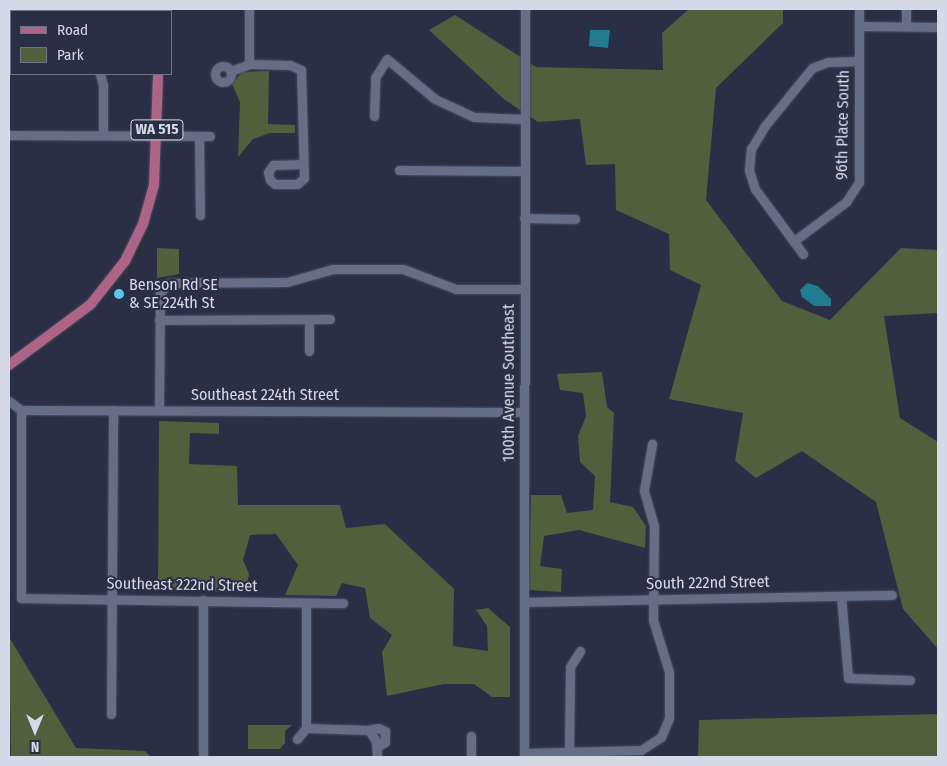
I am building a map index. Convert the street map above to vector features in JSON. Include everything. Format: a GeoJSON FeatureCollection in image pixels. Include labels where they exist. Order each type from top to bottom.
{"type":"FeatureCollection","features":[{"type":"Feature","properties":{"kind":"main road","name":"WA 515"},"geometry":{"type":"LineString","coordinates":[[9,366],[71,321],[108,285],[132,248],[154,185],[158,75]]}},
{"type":"Feature","properties":{"kind":"street"},"geometry":{"type":"LineString","coordinates":[[249,9],[249,64]]}},
{"type":"Feature","properties":{"kind":"street","name":"100th Avenue Southeast"},"geometry":{"type":"LineString","coordinates":[[524,755],[525,9]]}},
{"type":"Feature","properties":{"kind":"street","name":"96th Place South"},"geometry":{"type":"LineString","coordinates":[[794,241],[846,202],[857,189],[859,9]]}},
{"type":"Feature","properties":{"kind":"street"},"geometry":{"type":"LineString","coordinates":[[906,9],[906,25]]}},
{"type":"Feature","properties":{"kind":"street"},"geometry":{"type":"LineString","coordinates":[[859,26],[906,25],[938,27]]}},
{"type":"Feature","properties":{"kind":"street"},"geometry":{"type":"LineString","coordinates":[[374,116],[375,78],[387,59],[435,99],[474,117],[524,120]]}},
{"type":"Feature","properties":{"kind":"street"},"geometry":{"type":"LineString","coordinates":[[803,254],[755,189],[750,170],[751,150],[764,127],[812,68],[828,62],[859,61]]}},
{"type":"Feature","properties":{"kind":"street"},"geometry":{"type":"LineString","coordinates":[[231,71],[249,64],[290,65],[301,70],[303,164]]}},
{"type":"Feature","properties":{"kind":"street"},"geometry":{"type":"LineString","coordinates":[[100,75],[103,85],[103,135]]}},
{"type":"Feature","properties":{"kind":"street"},"geometry":{"type":"LineString","coordinates":[[9,134],[157,137],[210,136]]}},
{"type":"Feature","properties":{"kind":"street"},"geometry":{"type":"LineString","coordinates":[[199,136],[200,215]]}},
{"type":"Feature","properties":{"kind":"street"},"geometry":{"type":"LineString","coordinates":[[399,170],[524,171]]}},
{"type":"Feature","properties":{"kind":"street"},"geometry":{"type":"LineString","coordinates":[[524,218],[575,219]]}},
{"type":"Feature","properties":{"kind":"street"},"geometry":{"type":"LineString","coordinates":[[159,410],[160,293],[165,285],[173,282],[287,282],[323,270],[394,269],[413,271],[456,289],[524,289]]}},
{"type":"Feature","properties":{"kind":"street"},"geometry":{"type":"LineString","coordinates":[[309,319],[309,351]]}},
{"type":"Feature","properties":{"kind":"street"},"geometry":{"type":"LineString","coordinates":[[159,320],[330,319]]}},
{"type":"Feature","properties":{"kind":"street"},"geometry":{"type":"LineString","coordinates":[[9,401],[20,410]]}},
{"type":"Feature","properties":{"kind":"street","name":"Southeast 224th Street"},"geometry":{"type":"LineString","coordinates":[[20,410],[523,412]]}},
{"type":"Feature","properties":{"kind":"street","name":"Southeast 222nd Street"},"geometry":{"type":"LineString","coordinates":[[20,410],[21,598],[343,603]]}},
{"type":"Feature","properties":{"kind":"street"},"geometry":{"type":"LineString","coordinates":[[111,714],[113,410]]}},
{"type":"Feature","properties":{"kind":"street"},"geometry":{"type":"LineString","coordinates":[[524,755],[641,750],[661,738],[668,718],[668,660],[654,624],[652,598],[654,526],[644,490],[652,444]]}},
{"type":"Feature","properties":{"kind":"street","name":"South 222nd Street"},"geometry":{"type":"LineString","coordinates":[[525,602],[652,598],[892,595]]}},
{"type":"Feature","properties":{"kind":"street"},"geometry":{"type":"LineString","coordinates":[[841,596],[848,678],[910,680]]}},
{"type":"Feature","properties":{"kind":"street"},"geometry":{"type":"LineString","coordinates":[[203,600],[203,757]]}},
{"type":"Feature","properties":{"kind":"street"},"geometry":{"type":"LineString","coordinates":[[297,739],[306,728],[306,603]]}},
{"type":"Feature","properties":{"kind":"street"},"geometry":{"type":"LineString","coordinates":[[569,752],[570,667],[580,651]]}},
{"type":"Feature","properties":{"kind":"street"},"geometry":{"type":"LineString","coordinates":[[306,728],[372,733],[377,748],[377,757]]}},
{"type":"Feature","properties":{"kind":"street"},"geometry":{"type":"LineString","coordinates":[[471,736],[471,757]]}},
{"type":"Feature","properties":{"kind":"green space"},"geometry":{"type":"Polygon","coordinates":[[[689,9],[783,9],[783,23],[716,88],[706,200],[782,301],[830,320],[901,248],[938,250],[938,313],[884,316],[900,418],[938,442],[938,649],[903,609],[876,502],[802,451],[756,478],[735,461],[743,413],[669,399],[701,285],[670,270],[669,234],[616,210],[615,164],[586,165],[580,119],[538,122],[505,100],[429,30],[455,15],[536,67],[663,70],[662,33],[689,9]]]}},
{"type":"Feature","properties":{"kind":"green space"},"geometry":{"type":"Polygon","coordinates":[[[269,71],[268,124],[295,125],[295,133],[270,133],[253,139],[238,157],[240,102],[232,84],[242,72],[269,71]]]}},
{"type":"Feature","properties":{"kind":"green space"},"geometry":{"type":"Polygon","coordinates":[[[157,248],[179,249],[179,274],[157,278],[157,248]]]}},
{"type":"Feature","properties":{"kind":"green space"},"geometry":{"type":"Polygon","coordinates":[[[602,372],[607,407],[614,413],[610,502],[633,507],[646,526],[645,548],[579,530],[544,536],[540,566],[562,569],[561,592],[529,590],[531,495],[561,495],[567,513],[593,510],[595,476],[580,462],[578,436],[586,416],[583,393],[560,390],[557,374],[602,372]]]}},
{"type":"Feature","properties":{"kind":"green space"},"geometry":{"type":"Polygon","coordinates":[[[159,421],[219,423],[219,434],[190,433],[189,464],[237,466],[238,505],[340,505],[346,528],[385,524],[454,589],[453,646],[488,651],[487,626],[476,610],[488,608],[510,627],[510,697],[492,697],[474,684],[444,684],[387,696],[382,652],[392,635],[370,618],[365,588],[342,583],[336,596],[285,595],[298,565],[276,534],[250,535],[243,560],[249,574],[246,592],[158,590],[159,421]]]}},
{"type":"Feature","properties":{"kind":"green space"},"geometry":{"type":"Polygon","coordinates":[[[9,637],[76,748],[145,751],[151,757],[11,757],[9,637]]]}},
{"type":"Feature","properties":{"kind":"green space"},"geometry":{"type":"Polygon","coordinates":[[[938,714],[938,757],[698,757],[699,720],[938,714]]]}},
{"type":"Feature","properties":{"kind":"green space"},"geometry":{"type":"Polygon","coordinates":[[[248,725],[292,725],[285,731],[285,743],[280,749],[248,749],[248,725]]]}},
{"type":"Feature","properties":{"kind":"water"},"geometry":{"type":"Polygon","coordinates":[[[590,30],[610,30],[608,48],[589,46],[590,30]]]}},
{"type":"Feature","properties":{"kind":"water"},"geometry":{"type":"Polygon","coordinates":[[[807,283],[818,286],[831,299],[831,306],[814,306],[802,297],[800,290],[807,283]]]}},
{"type":"Feature","properties":{"kind":"place","name":"Benson Rd SE & SE 224th St"},"geometry":{"type":"Point","coordinates":[119,294]}}]}
